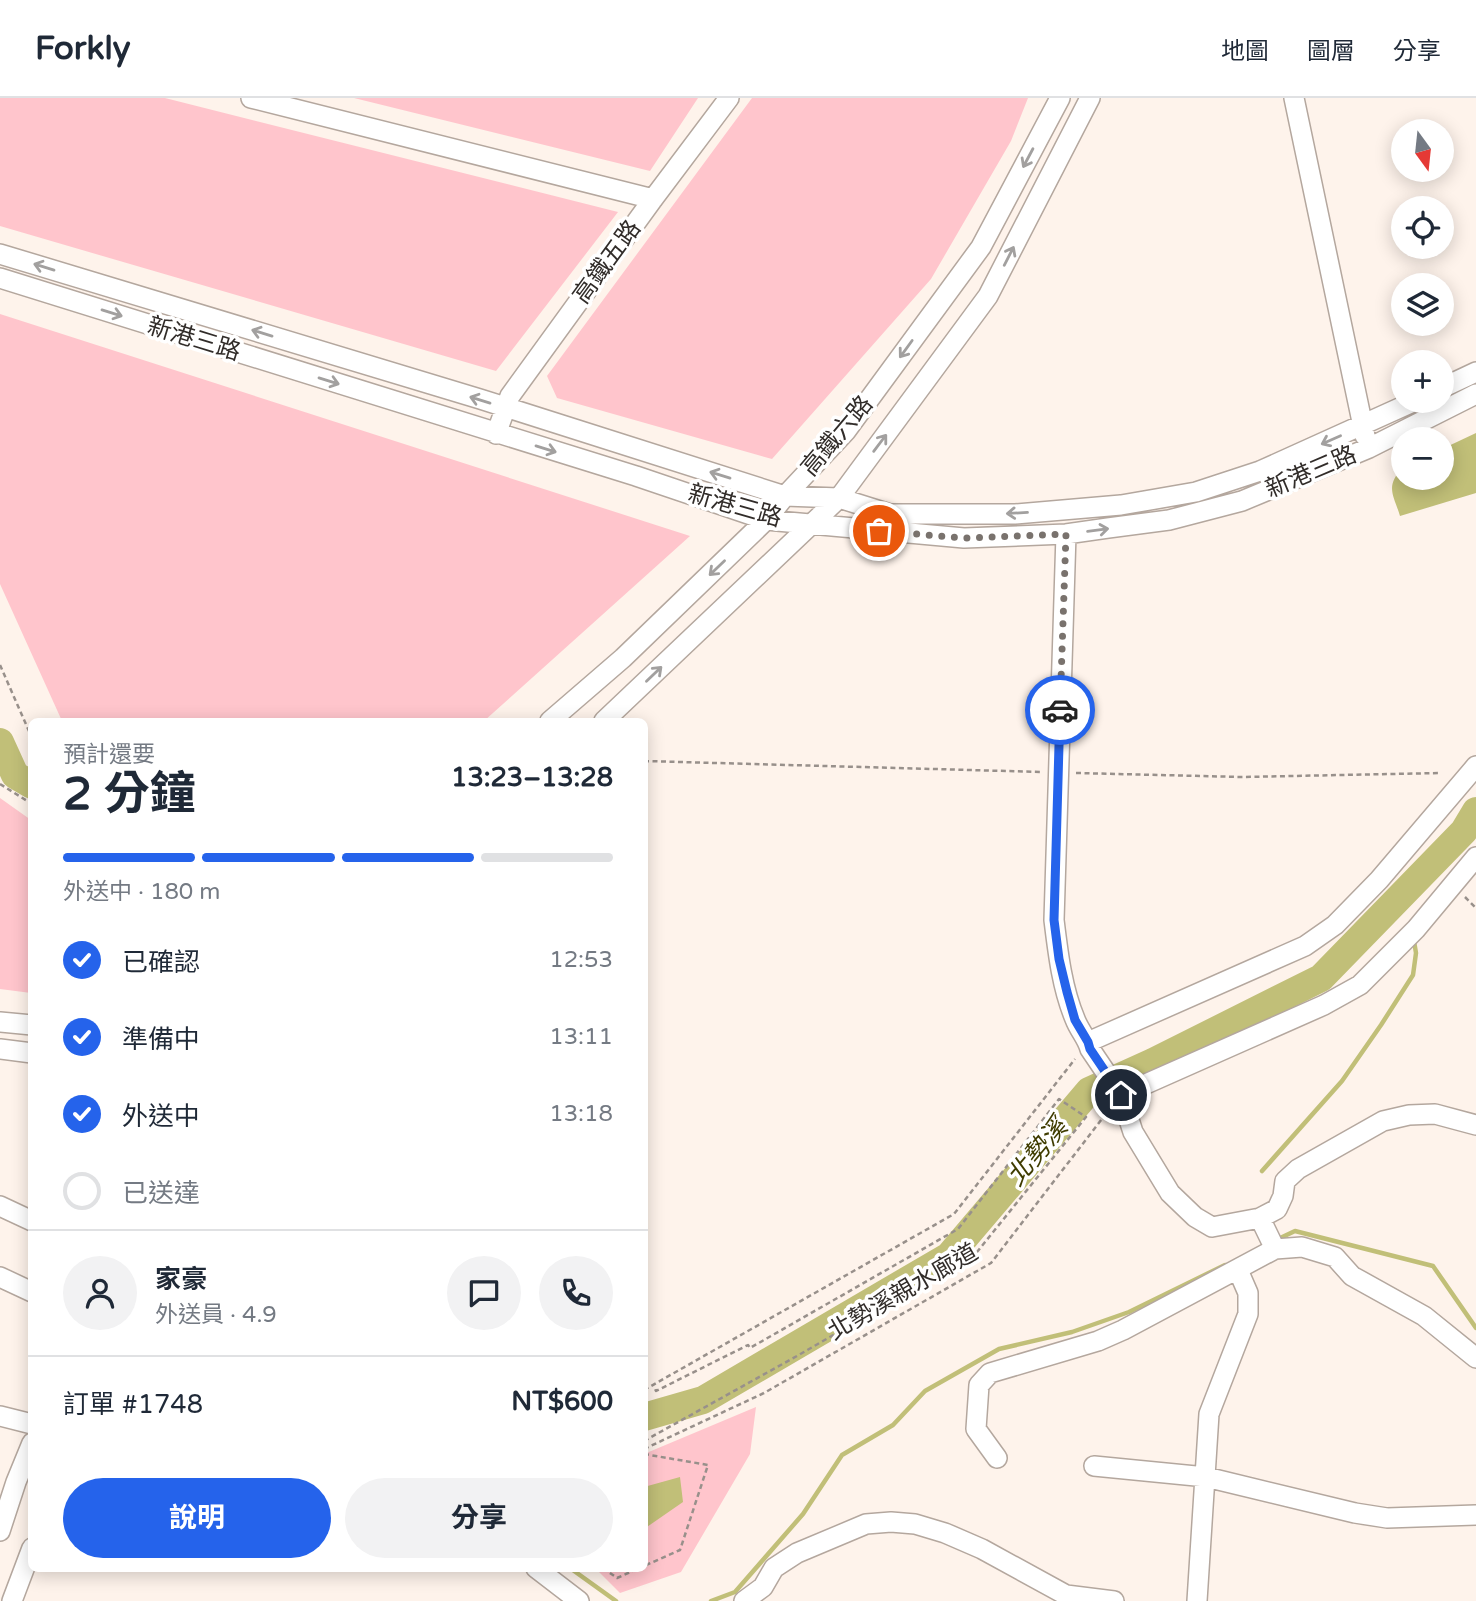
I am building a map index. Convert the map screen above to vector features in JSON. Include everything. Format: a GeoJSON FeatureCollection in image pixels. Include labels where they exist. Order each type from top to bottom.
{"type":"FeatureCollection","features":[{"type":"Feature","properties":{"kind":"street"},"geometry":{"type":"LineString","coordinates":[[251,98],[653,199]]}},
{"type":"Feature","properties":{"kind":"street","name":"高鐵五路"},"geometry":{"type":"LineString","coordinates":[[496,434],[510,396],[729,98]]}},
{"type":"Feature","properties":{"kind":"street","name":"高鐵六路"},"geometry":{"type":"LineString","coordinates":[[554,718],[623,658],[766,520],[846,431],[981,247],[1060,98]]}},
{"type":"Feature","properties":{"kind":"street","name":"高鐵六路"},"geometry":{"type":"LineString","coordinates":[[607,718],[839,498],[988,296],[1090,98]]}},
{"type":"Feature","properties":{"kind":"street"},"geometry":{"type":"LineString","coordinates":[[1294,98],[1368,448]]}},
{"type":"Feature","properties":{"kind":"street","name":"新港三路"},"geometry":{"type":"LineString","coordinates":[[0,254],[785,496],[839,498],[890,514],[1015,514],[1121,505],[1196,492],[1260,471],[1391,412]]}},
{"type":"Feature","properties":{"kind":"street","name":"新港三路"},"geometry":{"type":"LineString","coordinates":[[0,278],[635,476],[766,520],[964,538],[1066,534],[1169,520],[1242,501],[1368,448],[1476,394]]}},
{"type":"Feature","properties":{"kind":"street"},"geometry":{"type":"LineString","coordinates":[[1454,382],[1476,372]]}},
{"type":"Feature","properties":{"kind":"street"},"geometry":{"type":"LineString","coordinates":[[1066,534],[1054,920],[1059,959],[1075,1020],[1121,1095],[1133,1132],[1170,1193],[1195,1217],[1212,1227],[1270,1238],[1335,1257],[1352,1276],[1424,1316],[1476,1358]]}},
{"type":"Feature","properties":{"kind":"street"},"geometry":{"type":"LineString","coordinates":[[580,696],[601,718]]}},
{"type":"Feature","properties":{"kind":"street"},"geometry":{"type":"LineString","coordinates":[[1089,1046],[1305,946],[1335,925],[1379,880],[1476,766]]}},
{"type":"Feature","properties":{"kind":"street"},"geometry":{"type":"LineString","coordinates":[[1121,1095],[1324,1005],[1360,985],[1416,929],[1476,857]]}},
{"type":"Feature","properties":{"kind":"street"},"geometry":{"type":"LineString","coordinates":[[0,1022],[28,1025]]}},
{"type":"Feature","properties":{"kind":"street"},"geometry":{"type":"LineString","coordinates":[[0,1049],[28,1052]]}},
{"type":"Feature","properties":{"kind":"street"},"geometry":{"type":"LineString","coordinates":[[997,1458],[976,1429],[979,1385],[990,1373],[1110,1335],[1238,1270],[1270,1238],[1285,1181],[1298,1169],[1383,1121],[1409,1115],[1435,1114],[1476,1125]]}},
{"type":"Feature","properties":{"kind":"street"},"geometry":{"type":"LineString","coordinates":[[0,1206],[28,1219]]}},
{"type":"Feature","properties":{"kind":"street"},"geometry":{"type":"LineString","coordinates":[[1197,1601],[1209,1414],[1248,1314],[1248,1293],[1238,1270]]}},
{"type":"Feature","properties":{"kind":"street"},"geometry":{"type":"LineString","coordinates":[[0,1277],[28,1290]]}},
{"type":"Feature","properties":{"kind":"street"},"geometry":{"type":"LineString","coordinates":[[0,1416],[28,1423]]}},
{"type":"Feature","properties":{"kind":"street"},"geometry":{"type":"LineString","coordinates":[[0,1531],[28,1453]]}},
{"type":"Feature","properties":{"kind":"street"},"geometry":{"type":"LineString","coordinates":[[1094,1466],[1206,1477],[1355,1513],[1387,1518],[1476,1515]]}},
{"type":"Feature","properties":{"kind":"street"},"geometry":{"type":"LineString","coordinates":[[744,1601],[763,1587],[775,1568],[797,1553],[866,1524],[891,1522],[915,1524],[945,1533],[982,1549],[1066,1595],[1114,1601]]}},
{"type":"Feature","properties":{"kind":"street"},"geometry":{"type":"LineString","coordinates":[[12,1601],[28,1559]]}},
{"type":"Feature","properties":{"kind":"street"},"geometry":{"type":"LineString","coordinates":[[541,1572],[579,1601]]}},
{"type":"Feature","properties":{"kind":"path"},"geometry":{"type":"LineString","coordinates":[[0,665],[28,729]]}},
{"type":"Feature","properties":{"kind":"path"},"geometry":{"type":"LineString","coordinates":[[0,784],[28,802]]}},
{"type":"Feature","properties":{"kind":"path"},"geometry":{"type":"LineString","coordinates":[[648,1388],[954,1214],[1089,1046]]}},
{"type":"Feature","properties":{"kind":"path","name":"北勢溪親水廊道"},"geometry":{"type":"LineString","coordinates":[[648,1450],[764,1393],[991,1263],[1121,1095]]}},
{"type":"Feature","properties":{"kind":"path"},"geometry":{"type":"LineString","coordinates":[[648,1439],[977,1252],[1086,1117],[1059,1099],[958,1229],[750,1348],[748,1345],[656,1391],[653,1385]]}},
{"type":"Feature","properties":{"kind":"path"},"geometry":{"type":"LineString","coordinates":[[648,1453],[708,1465],[680,1550],[648,1564]]}},
{"type":"Feature","properties":{"kind":"path"},"geometry":{"type":"LineString","coordinates":[[609,1572],[617,1578],[630,1572]]}},
{"type":"Feature","properties":{"kind":"shaded area"},"geometry":{"type":"Polygon","coordinates":[[[0,98],[165,98],[618,212],[496,371],[0,226],[0,98]]]}},
{"type":"Feature","properties":{"kind":"shaded area"},"geometry":{"type":"Polygon","coordinates":[[[354,98],[698,98],[650,171],[354,98]]]}},
{"type":"Feature","properties":{"kind":"shaded area"},"geometry":{"type":"Polygon","coordinates":[[[752,98],[1028,98],[1011,141],[931,279],[772,459],[557,398],[547,376],[752,98]]]}},
{"type":"Feature","properties":{"kind":"shaded area"},"geometry":{"type":"Polygon","coordinates":[[[0,314],[690,536],[487,718],[61,718],[0,584],[0,314]]]}},
{"type":"Feature","properties":{"kind":"shaded area"},"geometry":{"type":"Polygon","coordinates":[[[1476,433],[1476,493],[1400,516],[1392,490],[1454,490],[1454,443],[1476,433]]]}},
{"type":"Feature","properties":{"kind":"shaded area"},"geometry":{"type":"Polygon","coordinates":[[[0,798],[28,818],[28,993],[0,989],[0,798]]]}},
{"type":"Feature","properties":{"kind":"shaded area"},"geometry":{"type":"Polygon","coordinates":[[[756,1407],[750,1454],[681,1572],[620,1593],[599,1572],[648,1572],[648,1452],[756,1407]]]}},
{"type":"Feature","properties":{"kind":"shaded area"},"geometry":{"type":"Polygon","coordinates":[[[680,1477],[683,1502],[648,1526],[648,1486],[680,1477]]]}},
{"type":"Feature","properties":{"kind":"waterway","name":"北勢溪"},"geometry":{"type":"LineString","coordinates":[[0,742],[15,775],[28,783]]}},
{"type":"Feature","properties":{"kind":"waterway","name":"北勢溪"},"geometry":{"type":"LineString","coordinates":[[648,1416],[703,1400],[949,1256],[1089,1091],[1321,978],[1464,831],[1476,811]]}},
{"type":"Feature","properties":{"kind":"waterway"},"geometry":{"type":"LineString","coordinates":[[1262,1171],[1342,1081],[1381,1025],[1413,975],[1416,953],[1414,941]]}},
{"type":"Feature","properties":{"kind":"waterway"},"geometry":{"type":"LineString","coordinates":[[1276,1240],[1295,1231],[1433,1266],[1476,1328]]}},
{"type":"Feature","properties":{"kind":"waterway"},"geometry":{"type":"LineString","coordinates":[[711,1601],[735,1592],[803,1514],[842,1455],[893,1425],[925,1391],[999,1349],[1072,1332],[1129,1312],[1225,1265]]}},
{"type":"Feature","properties":{"kind":"waterway"},"geometry":{"type":"LineString","coordinates":[[576,1572],[616,1601]]}},
{"type":"Feature","properties":{"kind":"way so far"},"geometry":{"type":"LineString","coordinates":[[879,531],[964,538],[1066,534],[1060,710]]}},
{"type":"Feature","properties":{"kind":"route"},"geometry":{"type":"LineString","coordinates":[[1060,710],[1054,920],[1059,959],[1075,1020],[1090,1049],[1121,1095]]}}]}
